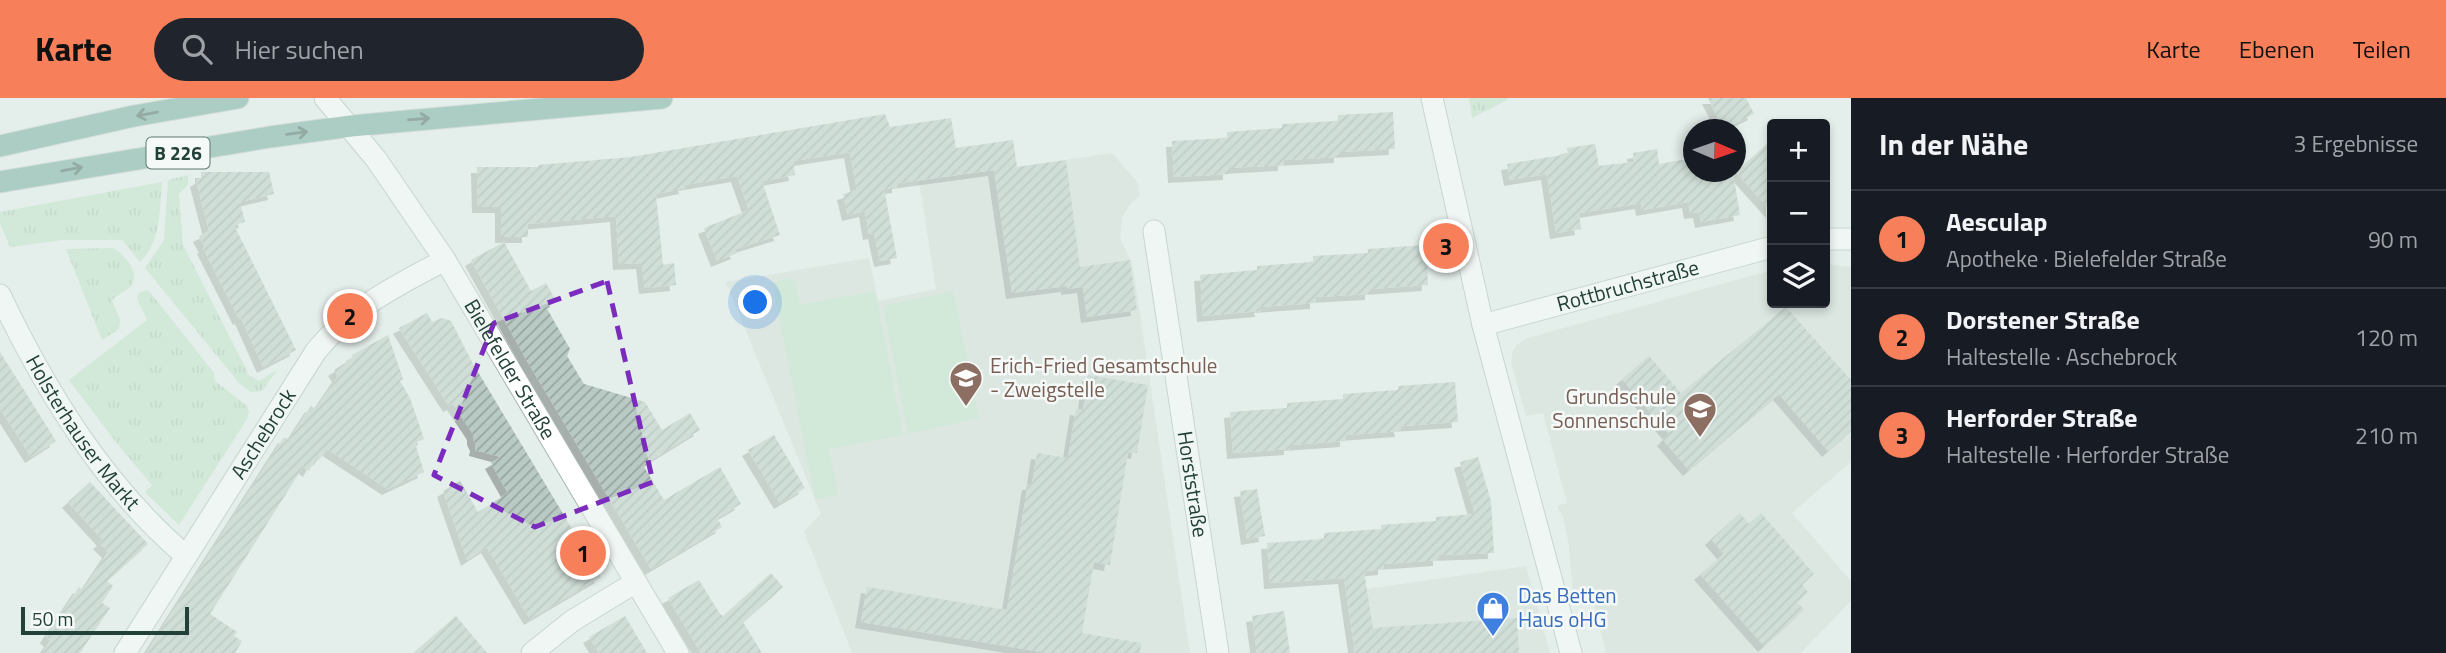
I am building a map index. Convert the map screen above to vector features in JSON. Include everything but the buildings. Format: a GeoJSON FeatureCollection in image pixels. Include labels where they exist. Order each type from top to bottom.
{"type":"FeatureCollection","features":[{"type":"Feature","properties":{"kind":"main road","name":"B 226"},"geometry":{"type":"LineString","coordinates":[[0,146],[134,116],[238,98]]}},
{"type":"Feature","properties":{"kind":"main road","name":"B 226"},"geometry":{"type":"LineString","coordinates":[[0,182],[351,126],[662,98]]}},
{"type":"Feature","properties":{"kind":"street","name":"Bielefelder Straße"},"geometry":{"type":"LineString","coordinates":[[325,98],[376,159],[445,260],[562,462],[678,653]]}},
{"type":"Feature","properties":{"kind":"street"},"geometry":{"type":"LineString","coordinates":[[1432,98],[1483,325],[1571,653]]}},
{"type":"Feature","properties":{"kind":"street","name":"Horststraße"},"geometry":{"type":"LineString","coordinates":[[1154,231],[1217,653]]}},
{"type":"Feature","properties":{"kind":"street"},"geometry":{"type":"LineString","coordinates":[[1830,239],[1851,239]]}},
{"type":"Feature","properties":{"kind":"street","name":"Rottbruchstraße"},"geometry":{"type":"LineString","coordinates":[[1483,325],[1767,248]]}},
{"type":"Feature","properties":{"kind":"street","name":"Aschebrock"},"geometry":{"type":"LineString","coordinates":[[125,653],[316,351],[330,334],[381,293],[445,260]]}},
{"type":"Feature","properties":{"kind":"street","name":"Holsterhauser Markt"},"geometry":{"type":"LineString","coordinates":[[0,295],[45,382],[91,452],[124,495],[186,556]]}},
{"type":"Feature","properties":{"kind":"street"},"geometry":{"type":"LineString","coordinates":[[532,653],[572,621],[636,582]]}},
{"type":"Feature","properties":{"kind":"highlighted area"},"geometry":{"type":"Polygon","coordinates":[[[607,281],[653,482],[535,527],[434,475],[494,323],[607,281]]]}},
{"type":"Feature","properties":{"kind":"shaded area","name":"Erich-Fried Gesamtschule - Zweigstelle"},"geometry":{"type":"Polygon","coordinates":[[[1112,153],[1138,183],[1140,196],[1131,203],[1122,217],[1120,237],[1132,260],[1190,653],[852,653],[804,531],[821,514],[726,282],[869,258],[878,301],[936,289],[919,181],[1112,153]]]}},
{"type":"Feature","properties":{"kind":"shaded area","name":"Grundschule Sonnenschule"},"geometry":{"type":"Polygon","coordinates":[[[1830,265],[1851,267],[1851,462],[1792,513],[1851,581],[1851,601],[1801,653],[1604,653],[1606,652],[1590,588],[1573,591],[1568,540],[1563,517],[1557,506],[1567,503],[1543,413],[1526,416],[1511,362],[1517,345],[1528,338],[1767,271],[1767,308],[1830,308],[1830,265]]]}},
{"type":"Feature","properties":{"kind":"shaded area"},"geometry":{"type":"Polygon","coordinates":[[[1526,566],[1550,653],[1377,653],[1367,589],[1526,566]]]}},
{"type":"Feature","properties":{"kind":"green space"},"geometry":{"type":"Polygon","coordinates":[[[1469,98],[1507,98],[1507,100],[1472,118],[1469,98]]]}},
{"type":"Feature","properties":{"kind":"green space"},"geometry":{"type":"Polygon","coordinates":[[[188,175],[188,185],[179,194],[183,245],[249,375],[259,381],[277,370],[262,391],[251,392],[240,384],[145,268],[164,240],[168,180],[188,175]]]}},
{"type":"Feature","properties":{"kind":"green space"},"geometry":{"type":"Polygon","coordinates":[[[162,182],[156,234],[140,262],[122,240],[63,240],[10,247],[0,223],[0,212],[162,182]]]}},
{"type":"Feature","properties":{"kind":"green space"},"geometry":{"type":"Polygon","coordinates":[[[113,248],[130,264],[134,281],[112,300],[120,320],[119,329],[102,340],[66,249],[113,248]]]}},
{"type":"Feature","properties":{"kind":"green space"},"geometry":{"type":"Polygon","coordinates":[[[794,278],[800,305],[875,291],[903,435],[829,449],[838,495],[815,499],[772,282],[794,278]]]}},
{"type":"Feature","properties":{"kind":"green space"},"geometry":{"type":"Polygon","coordinates":[[[146,290],[214,373],[215,381],[247,406],[249,411],[247,419],[179,525],[145,492],[152,485],[69,380],[147,320],[137,298],[139,293],[146,290]]]}},
{"type":"Feature","properties":{"kind":"green space"},"geometry":{"type":"Polygon","coordinates":[[[953,291],[979,418],[908,434],[883,306],[953,291]]]}},
{"type":"Feature","properties":{"kind":"place","name":"Herforder Straße"},"geometry":{"type":"Point","coordinates":[1446,246]}},
{"type":"Feature","properties":{"kind":"place","name":"Dorstener Straße"},"geometry":{"type":"Point","coordinates":[350,316]}},
{"type":"Feature","properties":{"kind":"place","name":"Erich-Fried Gesamtschule - Zweigstelle"},"geometry":{"type":"Point","coordinates":[966,408]}},
{"type":"Feature","properties":{"kind":"place","name":"Grundschule Sonnenschule"},"geometry":{"type":"Point","coordinates":[1700,439]}},
{"type":"Feature","properties":{"kind":"place","name":"Aesculap"},"geometry":{"type":"Point","coordinates":[583,553]}},
{"type":"Feature","properties":{"kind":"place","name":"Das Betten Haus oHG"},"geometry":{"type":"Point","coordinates":[1493,638]}}]}
